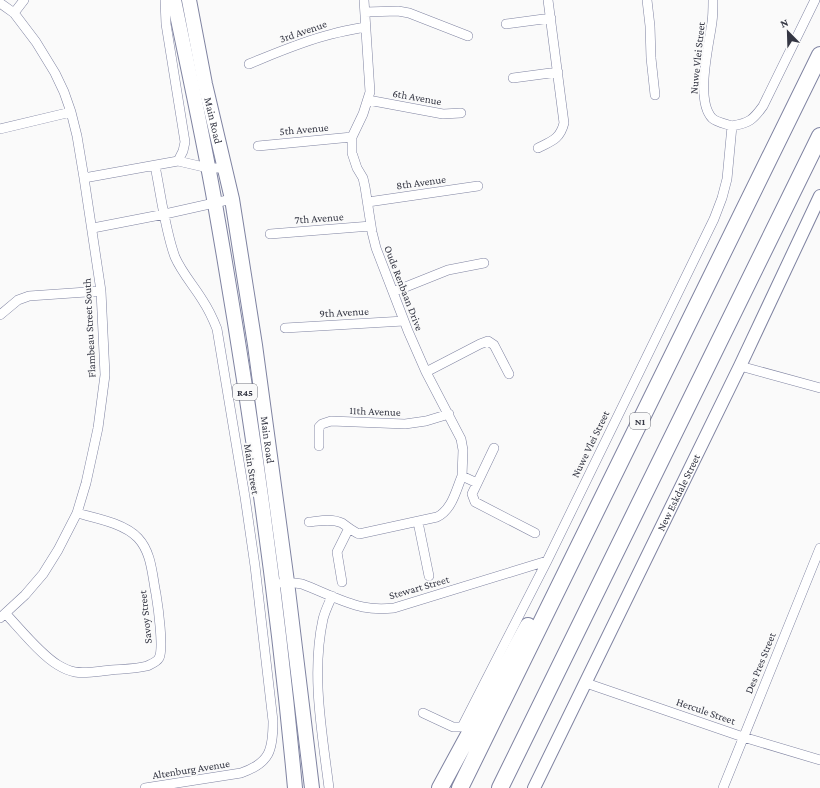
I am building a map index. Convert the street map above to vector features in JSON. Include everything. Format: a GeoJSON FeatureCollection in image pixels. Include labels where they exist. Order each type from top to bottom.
{"type":"FeatureCollection","features":[{"type":"Feature","properties":{"kind":"highway","name":"N1"},"geometry":{"type":"LineString","coordinates":[[460,788],[820,55]]}},
{"type":"Feature","properties":{"kind":"highway"},"geometry":{"type":"LineString","coordinates":[[500,788],[820,136]]}},
{"type":"Feature","properties":{"kind":"highway"},"geometry":{"type":"LineString","coordinates":[[440,788],[650,401]]}},
{"type":"Feature","properties":{"kind":"main road","name":"Main Road"},"geometry":{"type":"LineString","coordinates":[[174,0],[215,203],[280,583],[312,788]]}},
{"type":"Feature","properties":{"kind":"main road","name":"Main Road"},"geometry":{"type":"LineString","coordinates":[[189,0],[224,168],[232,199],[255,345],[280,583],[295,788]]}},
{"type":"Feature","properties":{"kind":"street"},"geometry":{"type":"LineString","coordinates":[[14,13],[24,0]]}},
{"type":"Feature","properties":{"kind":"street"},"geometry":{"type":"LineString","coordinates":[[165,0],[166,24],[185,142],[183,151],[178,161]]}},
{"type":"Feature","properties":{"kind":"street","name":"Oude Renbaan Drive"},"geometry":{"type":"LineString","coordinates":[[364,0],[370,82],[368,100],[352,137],[352,153],[363,178],[376,248],[404,321],[426,372],[461,439],[463,450],[462,476]]}},
{"type":"Feature","properties":{"kind":"street"},"geometry":{"type":"LineString","coordinates":[[538,148],[557,138],[563,128],[564,117],[548,0]]}},
{"type":"Feature","properties":{"kind":"street"},"geometry":{"type":"LineString","coordinates":[[647,0],[655,95]]}},
{"type":"Feature","properties":{"kind":"street","name":"Nuwe Vlei Street"},"geometry":{"type":"LineString","coordinates":[[423,714],[453,727],[461,728],[463,725],[547,561],[714,219],[727,179],[732,126],[713,119],[706,110],[703,96],[706,61],[713,20],[713,0]]}},
{"type":"Feature","properties":{"kind":"street"},"geometry":{"type":"LineString","coordinates":[[732,126],[745,124],[752,120],[762,106],[815,0]]}},
{"type":"Feature","properties":{"kind":"street","name":"Flambeau Street South"},"geometry":{"type":"LineString","coordinates":[[0,3],[14,13],[36,42],[55,73],[71,112],[93,228],[101,291],[105,375],[98,428],[86,483],[76,513],[58,550],[43,574],[25,595],[3,616]]}},
{"type":"Feature","properties":{"kind":"street"},"geometry":{"type":"LineString","coordinates":[[364,12],[398,11],[409,13],[468,36]]}},
{"type":"Feature","properties":{"kind":"street"},"geometry":{"type":"LineString","coordinates":[[506,24],[551,18]]}},
{"type":"Feature","properties":{"kind":"street","name":"3rd Avenue"},"geometry":{"type":"LineString","coordinates":[[249,64],[308,41],[365,27]]}},
{"type":"Feature","properties":{"kind":"street"},"geometry":{"type":"LineString","coordinates":[[513,78],[558,72]]}},
{"type":"Feature","properties":{"kind":"street","name":"6th Avenue"},"geometry":{"type":"LineString","coordinates":[[368,100],[443,114],[461,112]]}},
{"type":"Feature","properties":{"kind":"street"},"geometry":{"type":"LineString","coordinates":[[0,129],[71,112]]}},
{"type":"Feature","properties":{"kind":"street","name":"5th Avenue"},"geometry":{"type":"LineString","coordinates":[[258,146],[352,137]]}},
{"type":"Feature","properties":{"kind":"street"},"geometry":{"type":"LineString","coordinates":[[84,178],[178,161],[208,168],[224,168]]}},
{"type":"Feature","properties":{"kind":"street","name":"Main Street"},"geometry":{"type":"LineString","coordinates":[[155,166],[176,257],[182,270],[206,306],[217,329],[255,566],[273,721],[273,738],[270,752],[266,759],[252,769],[241,773]]}},
{"type":"Feature","properties":{"kind":"street","name":"8th Avenue"},"geometry":{"type":"LineString","coordinates":[[368,202],[478,186]]}},
{"type":"Feature","properties":{"kind":"street","name":"New Eskdale Street"},"geometry":{"type":"LineString","coordinates":[[534,788],[740,366],[820,196]]}},
{"type":"Feature","properties":{"kind":"street"},"geometry":{"type":"LineString","coordinates":[[93,228],[232,199]]}},
{"type":"Feature","properties":{"kind":"street","name":"7th Avenue"},"geometry":{"type":"LineString","coordinates":[[270,234],[371,226]]}},
{"type":"Feature","properties":{"kind":"street"},"geometry":{"type":"LineString","coordinates":[[393,292],[448,270],[484,263]]}},
{"type":"Feature","properties":{"kind":"street"},"geometry":{"type":"LineString","coordinates":[[0,315],[18,300],[29,296],[101,291]]}},
{"type":"Feature","properties":{"kind":"street","name":"9th Avenue"},"geometry":{"type":"LineString","coordinates":[[285,328],[404,321]]}},
{"type":"Feature","properties":{"kind":"street"},"geometry":{"type":"LineString","coordinates":[[426,372],[488,341],[494,345],[509,374]]}},
{"type":"Feature","properties":{"kind":"street"},"geometry":{"type":"LineString","coordinates":[[740,366],[820,388]]}},
{"type":"Feature","properties":{"kind":"street","name":"11th Avenue"},"geometry":{"type":"LineString","coordinates":[[319,446],[319,427],[326,422],[405,424],[426,421],[448,414]]}},
{"type":"Feature","properties":{"kind":"street"},"geometry":{"type":"LineString","coordinates":[[494,448],[472,494],[475,502],[535,532]]}},
{"type":"Feature","properties":{"kind":"street"},"geometry":{"type":"LineString","coordinates":[[309,522],[331,520],[341,522],[359,534],[364,534],[418,522],[437,517],[446,512],[462,476],[477,483]]}},
{"type":"Feature","properties":{"kind":"street","name":"Savoy Street"},"geometry":{"type":"LineString","coordinates":[[3,616],[48,658],[74,672],[84,673],[140,667],[154,663],[159,658],[161,652],[161,642],[157,601],[148,554],[144,546],[130,530],[76,513]]}},
{"type":"Feature","properties":{"kind":"street"},"geometry":{"type":"LineString","coordinates":[[418,522],[429,576]]}},
{"type":"Feature","properties":{"kind":"street"},"geometry":{"type":"LineString","coordinates":[[342,582],[337,552],[349,528]]}},
{"type":"Feature","properties":{"kind":"street","name":"Des Pres Street"},"geometry":{"type":"LineString","coordinates":[[724,788],[743,737],[820,548]]}},
{"type":"Feature","properties":{"kind":"street","name":"Stewart Street"},"geometry":{"type":"LineString","coordinates":[[280,583],[302,584],[353,605],[382,609],[394,608],[547,561]]}},
{"type":"Feature","properties":{"kind":"street"},"geometry":{"type":"LineString","coordinates":[[329,788],[319,709],[318,654],[324,617],[332,596]]}},
{"type":"Feature","properties":{"kind":"street","name":"Hercule Street"},"geometry":{"type":"LineString","coordinates":[[586,683],[743,737],[820,760]]}},
{"type":"Feature","properties":{"kind":"street","name":"Altenburg Avenue"},"geometry":{"type":"LineString","coordinates":[[150,788],[241,773]]}}]}
